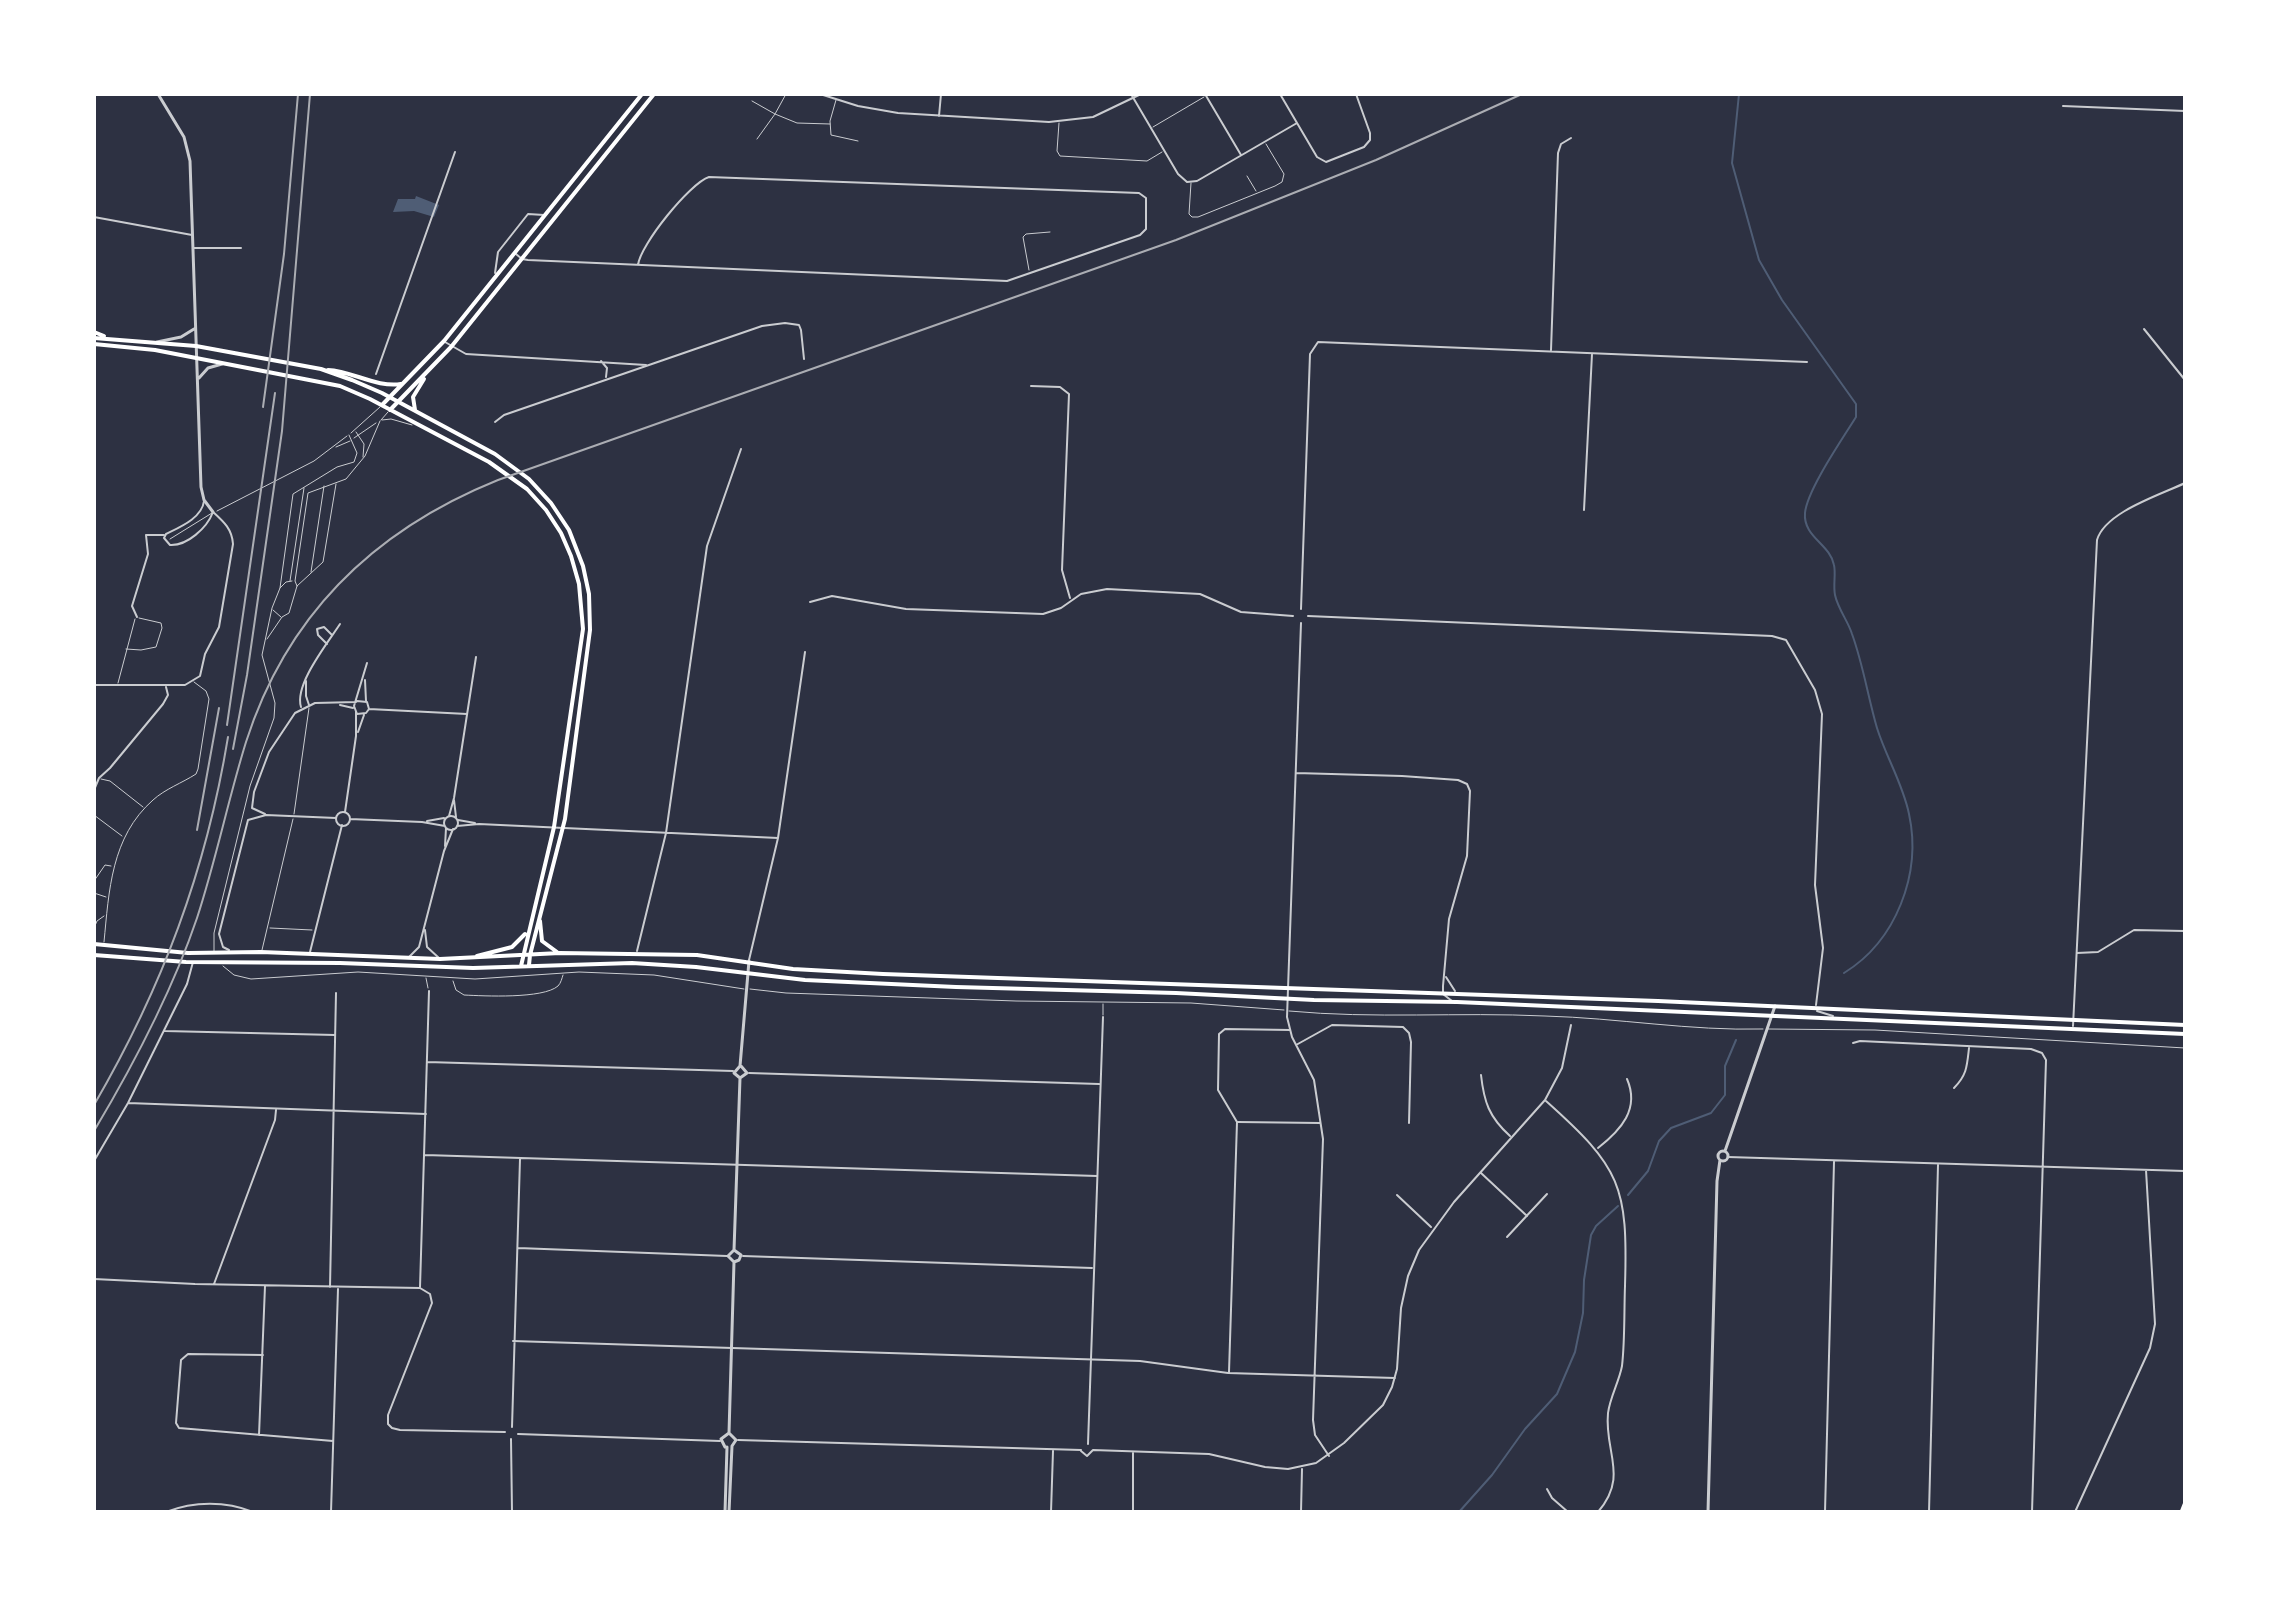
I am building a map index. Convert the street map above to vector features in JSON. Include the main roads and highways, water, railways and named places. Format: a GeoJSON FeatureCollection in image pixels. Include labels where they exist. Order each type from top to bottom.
{"type":"FeatureCollection","features":[{"type":"Feature","properties":{"kind":"main road"},"geometry":{"type":"LineString","coordinates":[[382,405],[444,341],[642,94]]}},
{"type":"Feature","properties":{"kind":"main road"},"geometry":{"type":"LineString","coordinates":[[390,410],[451,347],[654,94]]}},
{"type":"Feature","properties":{"kind":"main road"},"geometry":{"type":"LineString","coordinates":[[94,337],[196,346],[350,373],[390,385],[403,384]]}},
{"type":"Feature","properties":{"kind":"main road"},"geometry":{"type":"LineString","coordinates":[[94,337],[340,386],[489,462],[527,489],[554,522],[571,556],[581,596],[582,639],[554,827],[521,966]]}},
{"type":"Feature","properties":{"kind":"main road"},"geometry":{"type":"LineString","coordinates":[[321,369],[390,398],[495,454],[529,479],[556,510],[576,546],[588,584],[590,624],[563,828],[529,965]]}},
{"type":"Feature","properties":{"kind":"main road"},"geometry":{"type":"LineString","coordinates":[[416,411],[413,397],[430,370]]}},
{"type":"Feature","properties":{"kind":"main road"},"geometry":{"type":"LineString","coordinates":[[540,914],[542,941],[560,953]]}},
{"type":"Feature","properties":{"kind":"main road"},"geometry":{"type":"LineString","coordinates":[[471,958],[512,947],[528,930]]}},
{"type":"Feature","properties":{"kind":"main road"},"geometry":{"type":"LineString","coordinates":[[94,944],[188,953],[261,952],[440,959],[560,953],[697,955],[793,969],[883,974],[1775,1006],[2185,1025]]}},
{"type":"Feature","properties":{"kind":"main road"},"geometry":{"type":"LineString","coordinates":[[94,955],[186,962],[219,960],[473,968],[632,963],[696,967],[747,975],[987,988],[1457,1002],[2185,1034]]}},
{"type":"Feature","properties":{"kind":"main road"},"geometry":{"type":"LineString","coordinates":[[2181,1512],[2185,1502]]}},
{"type":"Feature","properties":{"kind":"water"},"geometry":{"type":"Polygon","coordinates":[[[416,196],[439,205],[434,217],[414,211],[393,212],[398,199],[415,199],[416,196]]]}},
{"type":"Feature","properties":{"kind":"waterway"},"geometry":{"type":"LineString","coordinates":[[1739,94],[1732,163],[1759,260],[1782,300],[1856,404],[1856,417],[1812,491],[1807,503],[1806,521],[1812,534],[1832,558],[1836,600],[1852,634],[1877,728],[1906,803],[1912,837],[1912,860],[1901,904],[1878,943],[1844,973]]}},
{"type":"Feature","properties":{"kind":"waterway"},"geometry":{"type":"LineString","coordinates":[[1628,1195],[1648,1171],[1659,1141],[1671,1128],[1711,1113],[1725,1095],[1725,1066],[1736,1040]]}},
{"type":"Feature","properties":{"kind":"waterway"},"geometry":{"type":"LineString","coordinates":[[1459,1512],[1557,1394],[1575,1352],[1583,1313],[1591,1235],[1596,1226],[1618,1206]]}},
{"type":"Feature","properties":{"kind":"railway"},"geometry":{"type":"LineString","coordinates":[[263,407],[284,254],[298,94]]}},
{"type":"Feature","properties":{"kind":"railway"},"geometry":{"type":"LineString","coordinates":[[233,749],[247,675],[282,431],[310,94]]}},
{"type":"Feature","properties":{"kind":"railway"},"geometry":{"type":"LineString","coordinates":[[94,1131],[151,1027],[187,946],[204,896],[246,742],[285,654],[311,616],[341,582],[375,551],[412,524],[453,500],[498,480],[1176,240],[1376,160],[1522,94]]}},
{"type":"Feature","properties":{"kind":"railway"},"geometry":{"type":"LineString","coordinates":[[227,725],[275,393]]}},
{"type":"Feature","properties":{"kind":"railway"},"geometry":{"type":"LineString","coordinates":[[197,830],[219,708]]}},
{"type":"Feature","properties":{"kind":"railway"},"geometry":{"type":"LineString","coordinates":[[94,1105],[141,1017],[178,927],[207,835],[228,737]]}}]}
